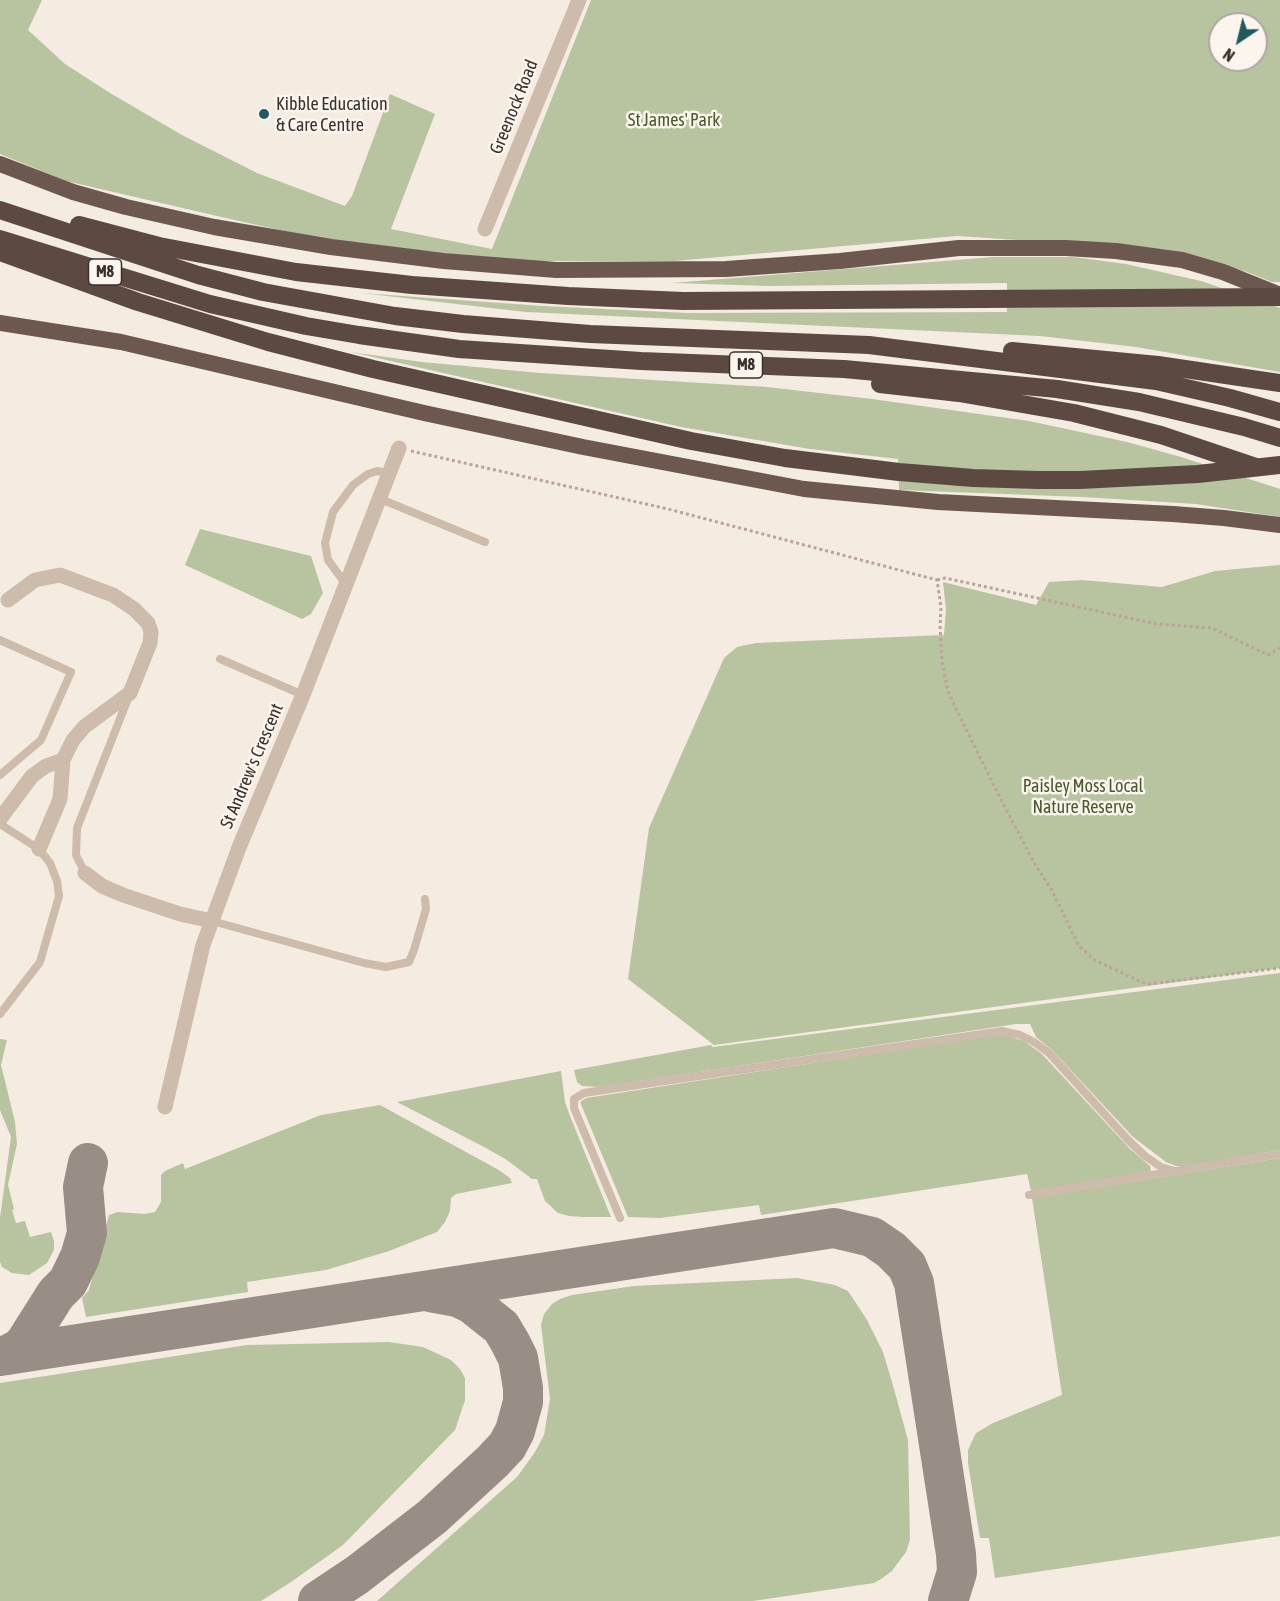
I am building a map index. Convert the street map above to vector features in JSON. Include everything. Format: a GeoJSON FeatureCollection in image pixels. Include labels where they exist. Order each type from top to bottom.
{"type":"FeatureCollection","features":[{"type":"Feature","properties":{"kind":"highway"},"geometry":{"type":"LineString","coordinates":[[0,164],[73,192],[126,207],[262,236],[385,255],[556,270],[726,269],[840,261],[959,248],[1066,248],[1116,251],[1182,260],[1223,272],[1280,296]]}},
{"type":"Feature","properties":{"kind":"highway","name":"M8"},"geometry":{"type":"LineString","coordinates":[[0,204],[159,246],[229,261],[296,272],[412,285],[683,301],[1280,296]]}},
{"type":"Feature","properties":{"kind":"highway","name":"M8"},"geometry":{"type":"LineString","coordinates":[[0,210],[198,275],[263,292],[396,316],[590,334],[1017,351],[1158,365],[1280,383]]}},
{"type":"Feature","properties":{"kind":"highway","name":"M8"},"geometry":{"type":"LineString","coordinates":[[0,239],[210,304],[306,326],[459,349],[641,361],[844,369],[1057,389],[1139,402],[1245,427],[1280,438]]}},
{"type":"Feature","properties":{"kind":"highway","name":"M8"},"geometry":{"type":"LineString","coordinates":[[0,252],[202,323],[373,369],[691,441],[785,458],[899,472],[973,478],[1080,480],[1198,474],[1280,465]]}},
{"type":"Feature","properties":{"kind":"highway"},"geometry":{"type":"LineString","coordinates":[[0,323],[122,342],[424,413],[583,447],[804,489],[938,502],[1173,514],[1280,525]]}},
{"type":"Feature","properties":{"kind":"highway","name":"M8"},"geometry":{"type":"LineString","coordinates":[[869,345],[1156,381],[1280,412]]}},
{"type":"Feature","properties":{"kind":"highway","name":"M8"},"geometry":{"type":"LineString","coordinates":[[641,361],[959,393],[1074,413],[1161,435],[1280,476]]}},
{"type":"Feature","properties":{"kind":"street","name":"Greenock Road"},"geometry":{"type":"LineString","coordinates":[[485,229],[579,0]]}},
{"type":"Feature","properties":{"kind":"street","name":"St Andrew's Crescent"},"geometry":{"type":"LineString","coordinates":[[165,1107],[203,945],[240,845],[303,695],[399,448]]}},
{"type":"Feature","properties":{"kind":"street"},"geometry":{"type":"LineString","coordinates":[[4,603],[35,580],[60,574],[113,595],[134,609],[148,623],[151,632],[150,643],[130,693],[84,727],[73,740],[63,760],[60,799],[39,849]]}},
{"type":"Feature","properties":{"kind":"street"},"geometry":{"type":"LineString","coordinates":[[0,821],[32,776],[46,766],[63,760]]}},
{"type":"Feature","properties":{"kind":"street"},"geometry":{"type":"LineString","coordinates":[[85,873],[102,886],[123,895],[180,914],[212,921]]}},
{"type":"Feature","properties":{"kind":"lane"},"geometry":{"type":"LineString","coordinates":[[345,583],[328,560],[325,543],[333,512],[353,485],[368,474],[377,471],[389,473]]}},
{"type":"Feature","properties":{"kind":"lane"},"geometry":{"type":"LineString","coordinates":[[378,498],[485,542]]}},
{"type":"Feature","properties":{"kind":"lane"},"geometry":{"type":"LineString","coordinates":[[0,640],[71,672],[41,740],[0,776]]}},
{"type":"Feature","properties":{"kind":"lane"},"geometry":{"type":"LineString","coordinates":[[220,659],[303,695]]}},
{"type":"Feature","properties":{"kind":"lane"},"geometry":{"type":"LineString","coordinates":[[85,873],[76,855],[77,828],[130,693]]}},
{"type":"Feature","properties":{"kind":"lane"},"geometry":{"type":"LineString","coordinates":[[0,821],[39,849],[50,863],[57,881],[59,896],[40,962],[0,1014]]}},
{"type":"Feature","properties":{"kind":"lane"},"geometry":{"type":"LineString","coordinates":[[212,921],[364,963],[387,967],[409,962],[426,909],[425,898]]}},
{"type":"Feature","properties":{"kind":"lane"},"geometry":{"type":"LineString","coordinates":[[620,1218],[574,1108],[574,1100],[584,1093],[1002,1031],[1020,1035],[1049,1053],[1129,1141],[1161,1167],[1174,1171]]}},
{"type":"Feature","properties":{"kind":"lane"},"geometry":{"type":"LineString","coordinates":[[1029,1195],[1280,1154]]}},
{"type":"Feature","properties":{"kind":"path"},"geometry":{"type":"LineString","coordinates":[[399,448],[668,510],[937,580],[945,578],[1157,624],[1212,628],[1268,655],[1280,648]]}},
{"type":"Feature","properties":{"kind":"path"},"geometry":{"type":"LineString","coordinates":[[937,580],[941,607],[942,661],[948,692],[995,788],[1032,859],[1052,891],[1079,946],[1095,960],[1149,984],[1280,968]]}},
{"type":"Feature","properties":{"kind":"green space","name":"St James' Park"},"geometry":{"type":"Polygon","coordinates":[[[0,0],[42,0],[28,30],[65,64],[110,93],[182,135],[257,173],[345,206],[352,196],[390,94],[435,114],[391,229],[492,249],[591,0],[1280,0],[1280,282],[1272,282],[1247,272],[1168,250],[957,236],[675,261],[528,261],[334,242],[66,181],[0,154],[0,0]]]}},
{"type":"Feature","properties":{"kind":"green space"},"geometry":{"type":"Polygon","coordinates":[[[993,257],[1073,257],[1126,264],[1201,281],[1280,308],[1280,372],[1136,347],[1040,336],[526,312],[361,293],[543,306],[687,313],[1007,312],[1007,283],[770,286],[672,283],[993,257]]]}},
{"type":"Feature","properties":{"kind":"green space"},"geometry":{"type":"Polygon","coordinates":[[[351,352],[422,362],[540,373],[767,387],[1029,421],[1127,442],[1280,489],[1280,517],[1196,504],[899,490],[898,459],[810,449],[681,427],[351,352]]]}},
{"type":"Feature","properties":{"kind":"green space"},"geometry":{"type":"Polygon","coordinates":[[[200,529],[311,556],[323,593],[311,614],[302,619],[185,565],[200,529]]]}},
{"type":"Feature","properties":{"kind":"green space","name":"Paisley Moss Local Nature Reserve"},"geometry":{"type":"Polygon","coordinates":[[[1280,565],[1280,968],[714,1045],[628,979],[649,828],[724,658],[737,647],[756,643],[944,635],[946,610],[943,582],[1036,605],[1049,582],[1082,580],[1162,587],[1215,571],[1280,565]]]}},
{"type":"Feature","properties":{"kind":"green space"},"geometry":{"type":"Polygon","coordinates":[[[1280,973],[1280,1150],[1189,1166],[1176,1166],[1166,1162],[1133,1137],[1052,1050],[1036,1037],[1030,1024],[1016,1024],[600,1087],[582,1086],[577,1082],[574,1070],[711,1045],[713,1047],[1280,973]]]}},
{"type":"Feature","properties":{"kind":"green space"},"geometry":{"type":"Polygon","coordinates":[[[1001,1034],[1024,1041],[1042,1054],[1130,1149],[1150,1166],[1151,1172],[1031,1191],[1027,1174],[761,1215],[759,1205],[660,1218],[628,1217],[580,1102],[586,1098],[1001,1034]]]}},
{"type":"Feature","properties":{"kind":"green space"},"geometry":{"type":"Polygon","coordinates":[[[0,1039],[7,1040],[1,1065],[15,1122],[17,1144],[8,1185],[14,1209],[12,1210],[16,1223],[25,1221],[30,1237],[51,1232],[54,1241],[54,1250],[47,1263],[29,1275],[12,1273],[2,1267],[0,1262],[0,1218],[11,1137],[0,1110],[0,1039]]]}},
{"type":"Feature","properties":{"kind":"green space"},"geometry":{"type":"Polygon","coordinates":[[[561,1071],[565,1102],[611,1217],[569,1216],[558,1213],[545,1201],[537,1179],[532,1179],[486,1148],[397,1102],[561,1071]]]}},
{"type":"Feature","properties":{"kind":"green space"},"geometry":{"type":"Polygon","coordinates":[[[380,1105],[497,1169],[510,1178],[512,1183],[456,1194],[451,1198],[450,1211],[445,1222],[437,1232],[389,1251],[326,1270],[247,1282],[248,1292],[86,1317],[82,1298],[89,1290],[109,1215],[118,1212],[145,1214],[155,1212],[161,1202],[161,1175],[165,1171],[183,1163],[185,1169],[321,1115],[380,1105]]]}},
{"type":"Feature","properties":{"kind":"green space"},"geometry":{"type":"Polygon","coordinates":[[[1280,1158],[1280,1536],[995,1578],[989,1538],[980,1538],[968,1450],[976,1433],[993,1423],[1062,1395],[1032,1198],[1280,1158]]]}},
{"type":"Feature","properties":{"kind":"green space"},"geometry":{"type":"Polygon","coordinates":[[[797,1278],[835,1285],[848,1291],[867,1320],[883,1352],[908,1440],[910,1540],[906,1552],[892,1571],[874,1583],[753,1601],[377,1601],[517,1477],[535,1452],[544,1435],[550,1399],[541,1325],[544,1314],[552,1304],[572,1295],[634,1286],[797,1278]]]}},
{"type":"Feature","properties":{"kind":"green space"},"geometry":{"type":"Polygon","coordinates":[[[389,1342],[423,1347],[451,1360],[460,1369],[465,1378],[465,1400],[455,1430],[343,1545],[291,1582],[261,1601],[0,1601],[0,1383],[247,1345],[389,1342]]]}},
{"type":"Feature","properties":{"kind":"taxiway"},"geometry":{"type":"LineString","coordinates":[[7,1355],[25,1343],[56,1294],[68,1282],[80,1257],[87,1233],[83,1187],[88,1163]]}},
{"type":"Feature","properties":{"kind":"taxiway"},"geometry":{"type":"LineString","coordinates":[[0,1356],[834,1228],[872,1237],[891,1250],[907,1266],[914,1283],[956,1554],[957,1572],[948,1601]]}},
{"type":"Feature","properties":{"kind":"taxiway"},"geometry":{"type":"LineString","coordinates":[[318,1601],[357,1575],[432,1517],[492,1462],[507,1446],[515,1431],[523,1402],[523,1388],[518,1358],[501,1327],[472,1304],[457,1297],[430,1292]]}},
{"type":"Feature","properties":{"kind":"place","name":"Kibble Education & Care Centre"},"geometry":{"type":"Point","coordinates":[264,114]}}]}
